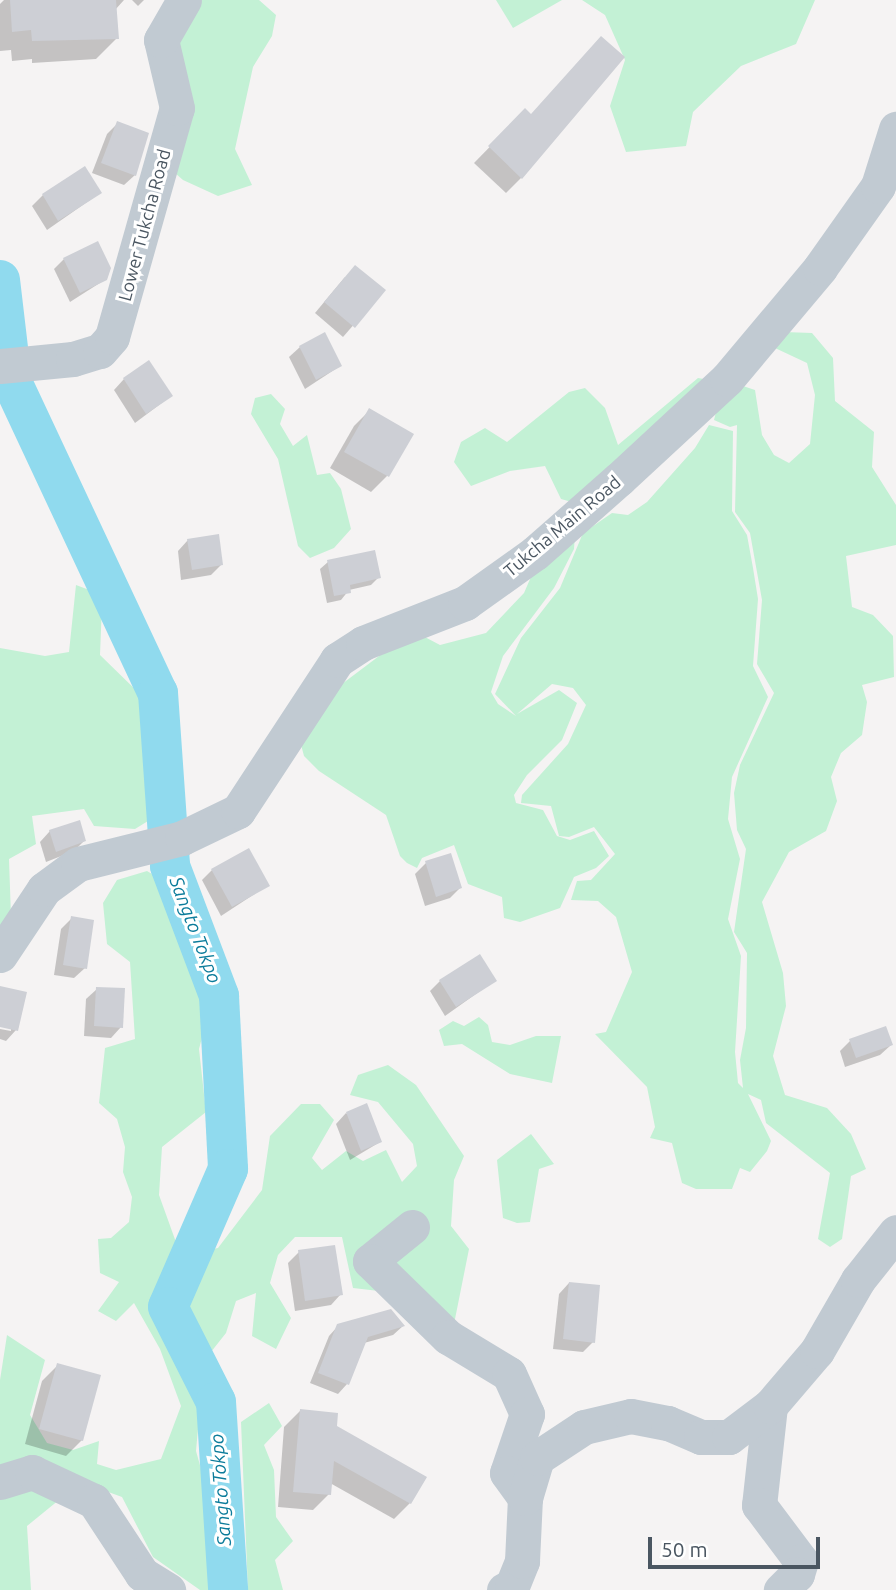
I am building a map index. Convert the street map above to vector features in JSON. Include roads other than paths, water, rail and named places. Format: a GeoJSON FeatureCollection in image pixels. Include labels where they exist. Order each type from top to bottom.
{"type":"FeatureCollection","features":[{"type":"Feature","properties":{"kind":"street","name":"Lower Tukcha Road"},"geometry":{"type":"LineString","coordinates":[[0,366],[45,364],[100,351],[120,322],[125,286],[177,108],[161,40],[184,0]]}},
{"type":"Feature","properties":{"kind":"street","name":"Tukcha Main Road"},"geometry":{"type":"LineString","coordinates":[[0,955],[44,889],[78,864],[143,844],[182,838],[238,811],[337,660],[363,643],[465,603],[535,553],[727,379],[820,268],[878,186],[896,129]]}},
{"type":"Feature","properties":{"kind":"street"},"geometry":{"type":"LineString","coordinates":[[412,1227],[370,1261],[448,1337],[509,1374],[527,1414],[507,1473],[526,1498]]}},
{"type":"Feature","properties":{"kind":"street"},"geometry":{"type":"LineString","coordinates":[[505,1590],[512,1586],[522,1561],[526,1498],[537,1458],[584,1427],[631,1416],[668,1423],[701,1437],[729,1437],[771,1406],[817,1351],[858,1280],[896,1232]]}},
{"type":"Feature","properties":{"kind":"street"},"geometry":{"type":"LineString","coordinates":[[771,1406],[759,1505],[801,1560],[797,1574],[781,1590]]}},
{"type":"Feature","properties":{"kind":"street"},"geometry":{"type":"LineString","coordinates":[[0,1482],[32,1472],[94,1501],[142,1574],[169,1590]]}},
{"type":"Feature","properties":{"kind":"waterway","name":"Sangto Tokpo"},"geometry":{"type":"LineString","coordinates":[[0,280],[12,382],[158,693],[170,866],[219,996],[228,1169],[168,1307],[216,1402],[228,1590]]}}]}
